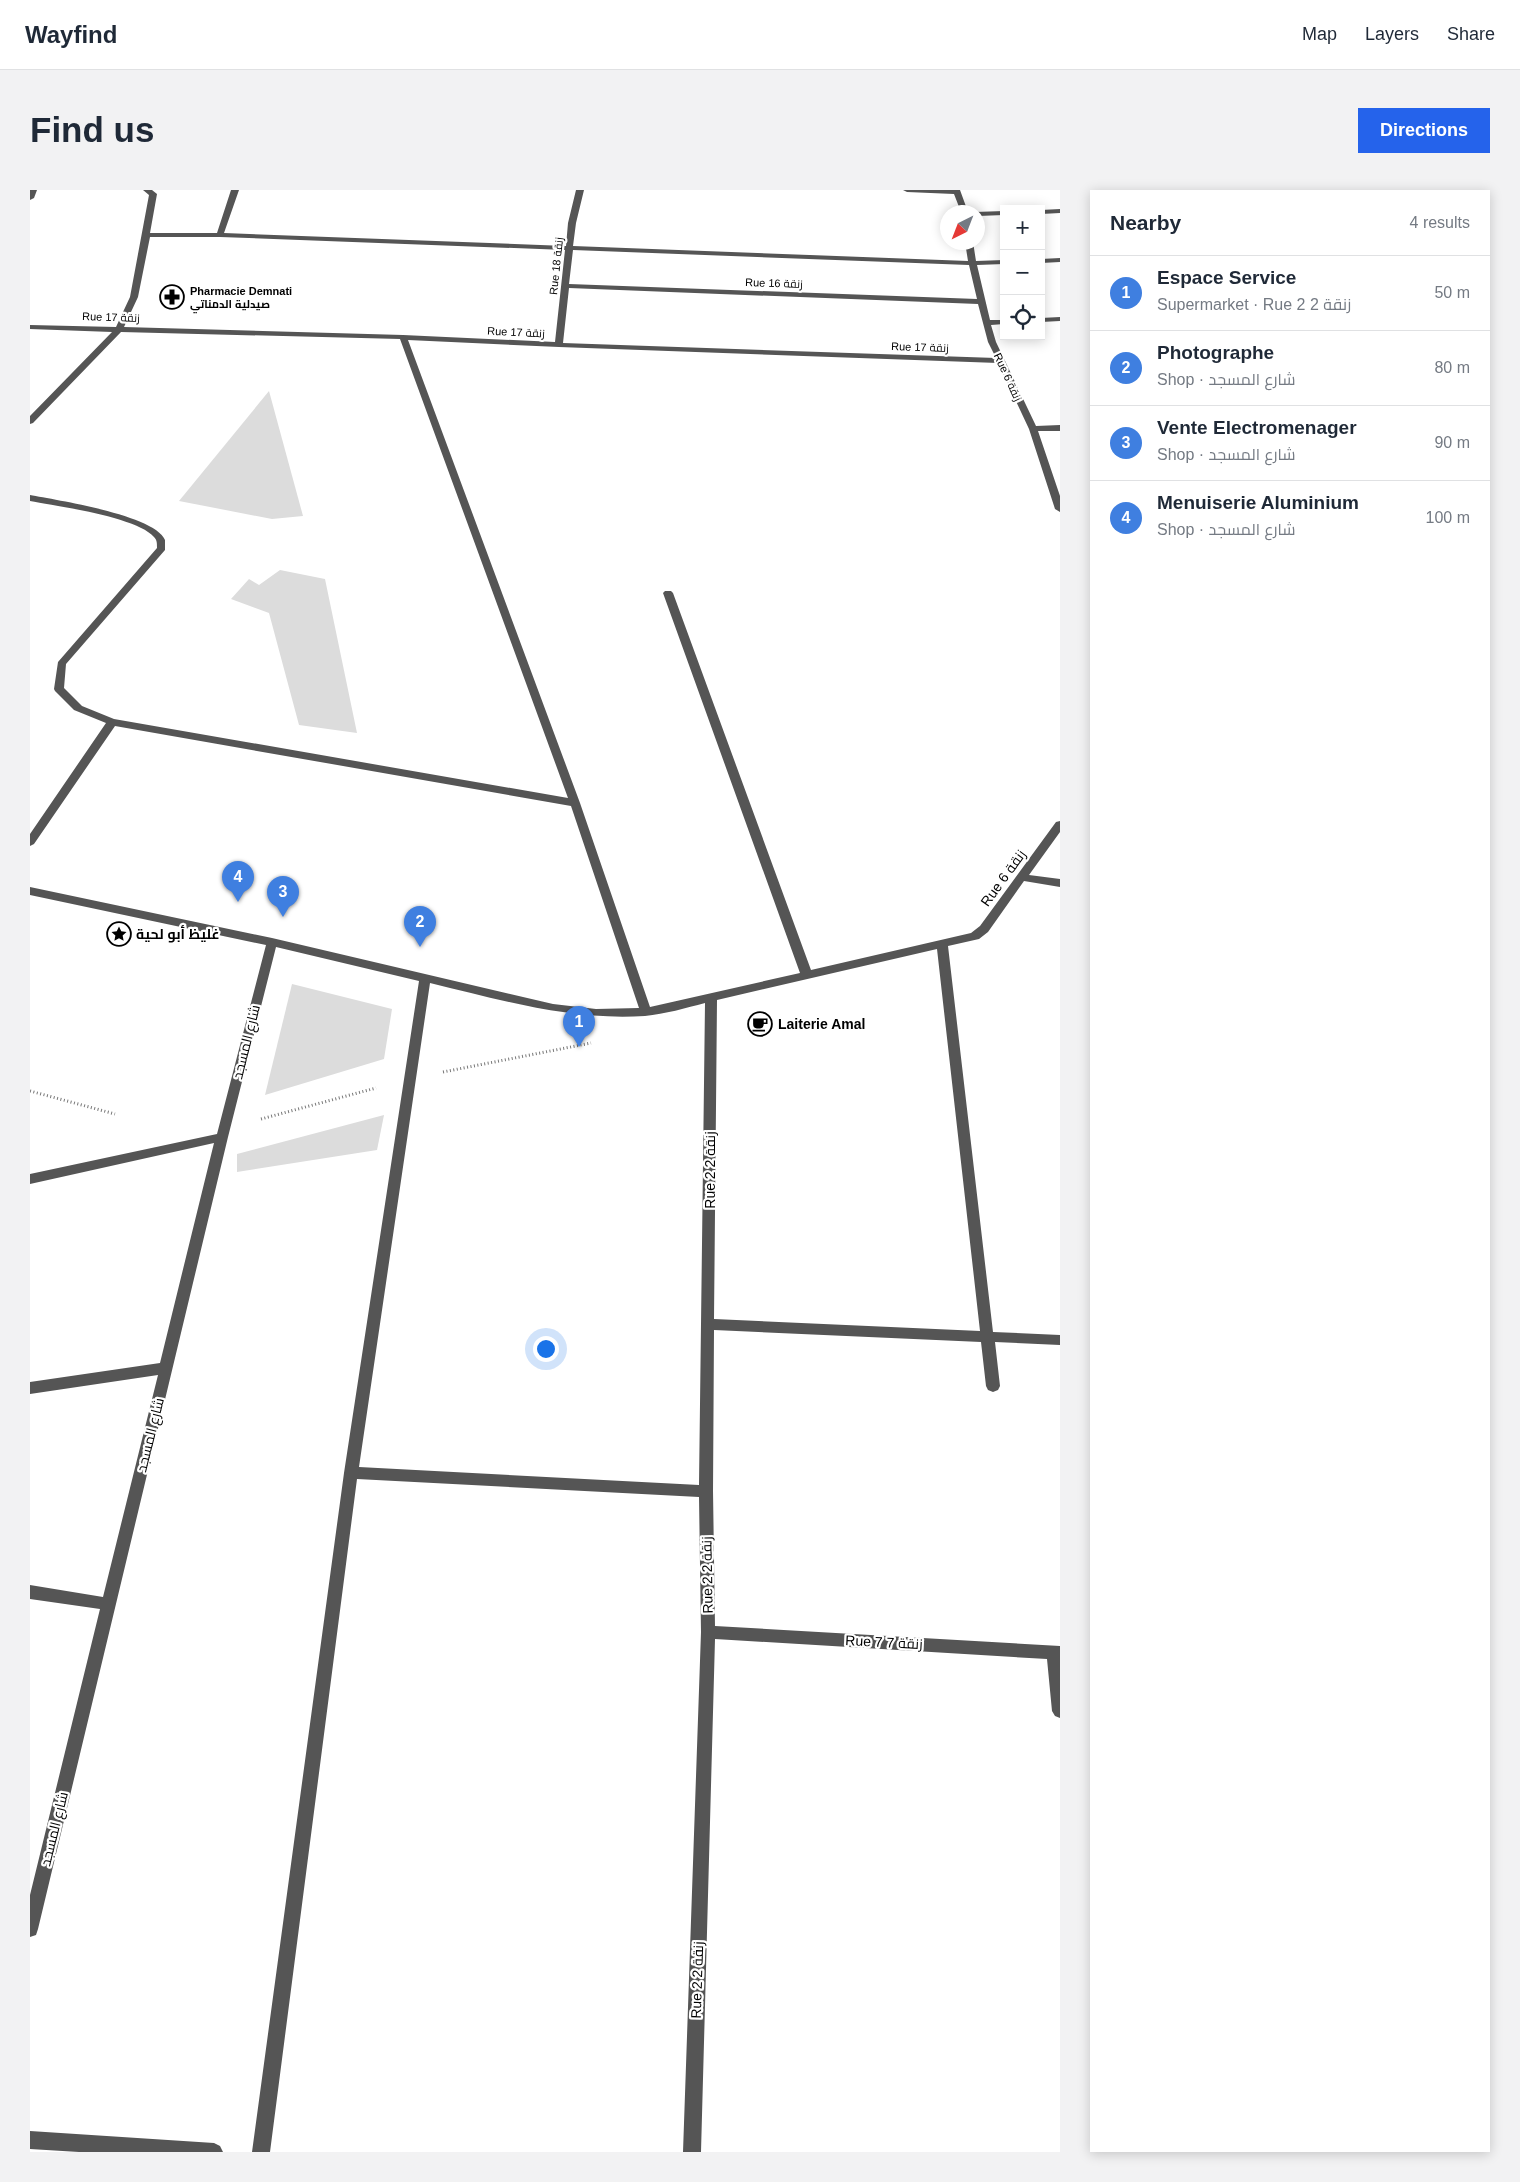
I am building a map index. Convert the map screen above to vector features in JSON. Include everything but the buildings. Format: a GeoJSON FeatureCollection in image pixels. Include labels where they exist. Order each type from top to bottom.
{"type":"FeatureCollection","features":[{"type":"Feature","properties":{"kind":"street"},"geometry":{"type":"LineString","coordinates":[[30,198],[33,190]]}},
{"type":"Feature","properties":{"kind":"street"},"geometry":{"type":"LineString","coordinates":[[30,421],[120,328],[134,297],[147,235],[153,194],[147,190]]}},
{"type":"Feature","properties":{"kind":"street"},"geometry":{"type":"LineString","coordinates":[[220,235],[235,190]]}},
{"type":"Feature","properties":{"kind":"street","name":"Rue 18 زنقة"},"geometry":{"type":"LineString","coordinates":[[559,345],[572,223],[580,190]]}},
{"type":"Feature","properties":{"kind":"street"},"geometry":{"type":"LineString","coordinates":[[907,190],[956,191],[961,205]]}},
{"type":"Feature","properties":{"kind":"street"},"geometry":{"type":"LineString","coordinates":[[1045,212],[1060,211]]}},
{"type":"Feature","properties":{"kind":"street"},"geometry":{"type":"LineString","coordinates":[[985,214],[1000,213]]}},
{"type":"Feature","properties":{"kind":"street"},"geometry":{"type":"LineString","coordinates":[[147,235],[220,235],[972,263],[1000,262]]}},
{"type":"Feature","properties":{"kind":"street","name":"Rue 6 زنقة"},"geometry":{"type":"LineString","coordinates":[[970,250],[981,302],[1000,361],[1033,429],[1060,509]]}},
{"type":"Feature","properties":{"kind":"street"},"geometry":{"type":"LineString","coordinates":[[1045,261],[1060,260]]}},
{"type":"Feature","properties":{"kind":"street","name":"Rue 16 زنقة"},"geometry":{"type":"LineString","coordinates":[[566,286],[981,302]]}},
{"type":"Feature","properties":{"kind":"street"},"geometry":{"type":"LineString","coordinates":[[1045,320],[1060,319]]}},
{"type":"Feature","properties":{"kind":"street"},"geometry":{"type":"LineString","coordinates":[[987,322],[1000,322]]}},
{"type":"Feature","properties":{"kind":"street","name":"Rue 17 زنقة"},"geometry":{"type":"LineString","coordinates":[[30,327],[403,337],[559,345],[1000,361]]}},
{"type":"Feature","properties":{"kind":"street"},"geometry":{"type":"LineString","coordinates":[[403,337],[575,802],[646,1012]]}},
{"type":"Feature","properties":{"kind":"street"},"geometry":{"type":"LineString","coordinates":[[1033,429],[1060,428]]}},
{"type":"Feature","properties":{"kind":"street"},"geometry":{"type":"LineString","coordinates":[[30,498],[124,519],[147,526],[160,537],[162,548],[61,664],[60,688],[78,708],[112,722],[575,802]]}},
{"type":"Feature","properties":{"kind":"street"},"geometry":{"type":"LineString","coordinates":[[668,593],[807,976]]}},
{"type":"Feature","properties":{"kind":"street"},"geometry":{"type":"LineString","coordinates":[[30,842],[112,722]]}},
{"type":"Feature","properties":{"kind":"street","name":"Rue 6 زنقة"},"geometry":{"type":"LineString","coordinates":[[30,891],[272,942],[553,1008],[598,1014],[646,1012],[975,936],[984,929],[1060,824]]}},
{"type":"Feature","properties":{"kind":"street"},"geometry":{"type":"LineString","coordinates":[[1022,877],[1060,883]]}},
{"type":"Feature","properties":{"kind":"street","name":"شارع المسجد"},"geometry":{"type":"LineString","coordinates":[[30,1929],[222,1137],[272,942]]}},
{"type":"Feature","properties":{"kind":"street"},"geometry":{"type":"LineString","coordinates":[[942,945],[993,1386]]}},
{"type":"Feature","properties":{"kind":"street"},"geometry":{"type":"LineString","coordinates":[[260,2152],[351,1473],[425,978]]}},
{"type":"Feature","properties":{"kind":"street","name":"Rue 2 زنقة 2"},"geometry":{"type":"LineString","coordinates":[[692,2152],[708,1632],[706,1491],[711,998]]}},
{"type":"Feature","properties":{"kind":"street"},"geometry":{"type":"LineString","coordinates":[[30,1179],[222,1137]]}},
{"type":"Feature","properties":{"kind":"street"},"geometry":{"type":"LineString","coordinates":[[709,1324],[1060,1340]]}},
{"type":"Feature","properties":{"kind":"street"},"geometry":{"type":"LineString","coordinates":[[30,1388],[166,1368]]}},
{"type":"Feature","properties":{"kind":"street"},"geometry":{"type":"LineString","coordinates":[[351,1473],[706,1491]]}},
{"type":"Feature","properties":{"kind":"street"},"geometry":{"type":"LineString","coordinates":[[30,1592],[109,1604]]}},
{"type":"Feature","properties":{"kind":"street","name":"Rue 7 زنقة 7"},"geometry":{"type":"LineString","coordinates":[[708,1632],[1057,1652]]}},
{"type":"Feature","properties":{"kind":"street"},"geometry":{"type":"LineString","coordinates":[[1057,1652],[1060,1711]]}},
{"type":"Feature","properties":{"kind":"street"},"geometry":{"type":"LineString","coordinates":[[30,2140],[214,2152]]}},
{"type":"Feature","properties":{"kind":"path"},"geometry":{"type":"LineString","coordinates":[[30,1091],[114,1114]]}},
{"type":"Feature","properties":{"kind":"shaded area"},"geometry":{"type":"Polygon","coordinates":[[[269,391],[303,516],[272,519],[179,501],[269,391]]]}},
{"type":"Feature","properties":{"kind":"shaded area"},"geometry":{"type":"Polygon","coordinates":[[[280,570],[325,579],[357,733],[299,725],[269,613],[231,599],[249,579],[259,585],[280,570]]]}},
{"type":"Feature","properties":{"kind":"shaded area"},"geometry":{"type":"Polygon","coordinates":[[[292,984],[392,1009],[384,1059],[265,1095],[292,984]]]}},
{"type":"Feature","properties":{"kind":"shaded area"},"geometry":{"type":"Polygon","coordinates":[[[384,1115],[377,1150],[237,1172],[237,1154],[384,1115]]]}},
{"type":"Feature","properties":{"kind":"place","name":"Pharmacie Demnati صيدلية الدمناتي"},"geometry":{"type":"Point","coordinates":[172,297]}},
{"type":"Feature","properties":{"kind":"place","name":"Menuiserie Aluminium"},"geometry":{"type":"Point","coordinates":[238,902]}},
{"type":"Feature","properties":{"kind":"place","name":"Vente Electromenager"},"geometry":{"type":"Point","coordinates":[283,917]}},
{"type":"Feature","properties":{"kind":"place","name":"غليظ أبو لحية"},"geometry":{"type":"Point","coordinates":[119,934]}},
{"type":"Feature","properties":{"kind":"place","name":"Photographe"},"geometry":{"type":"Point","coordinates":[420,947]}},
{"type":"Feature","properties":{"kind":"place","name":"Laiterie Amal"},"geometry":{"type":"Point","coordinates":[760,1024]}},
{"type":"Feature","properties":{"kind":"place","name":"Espace Service"},"geometry":{"type":"Point","coordinates":[579,1047]}}]}
